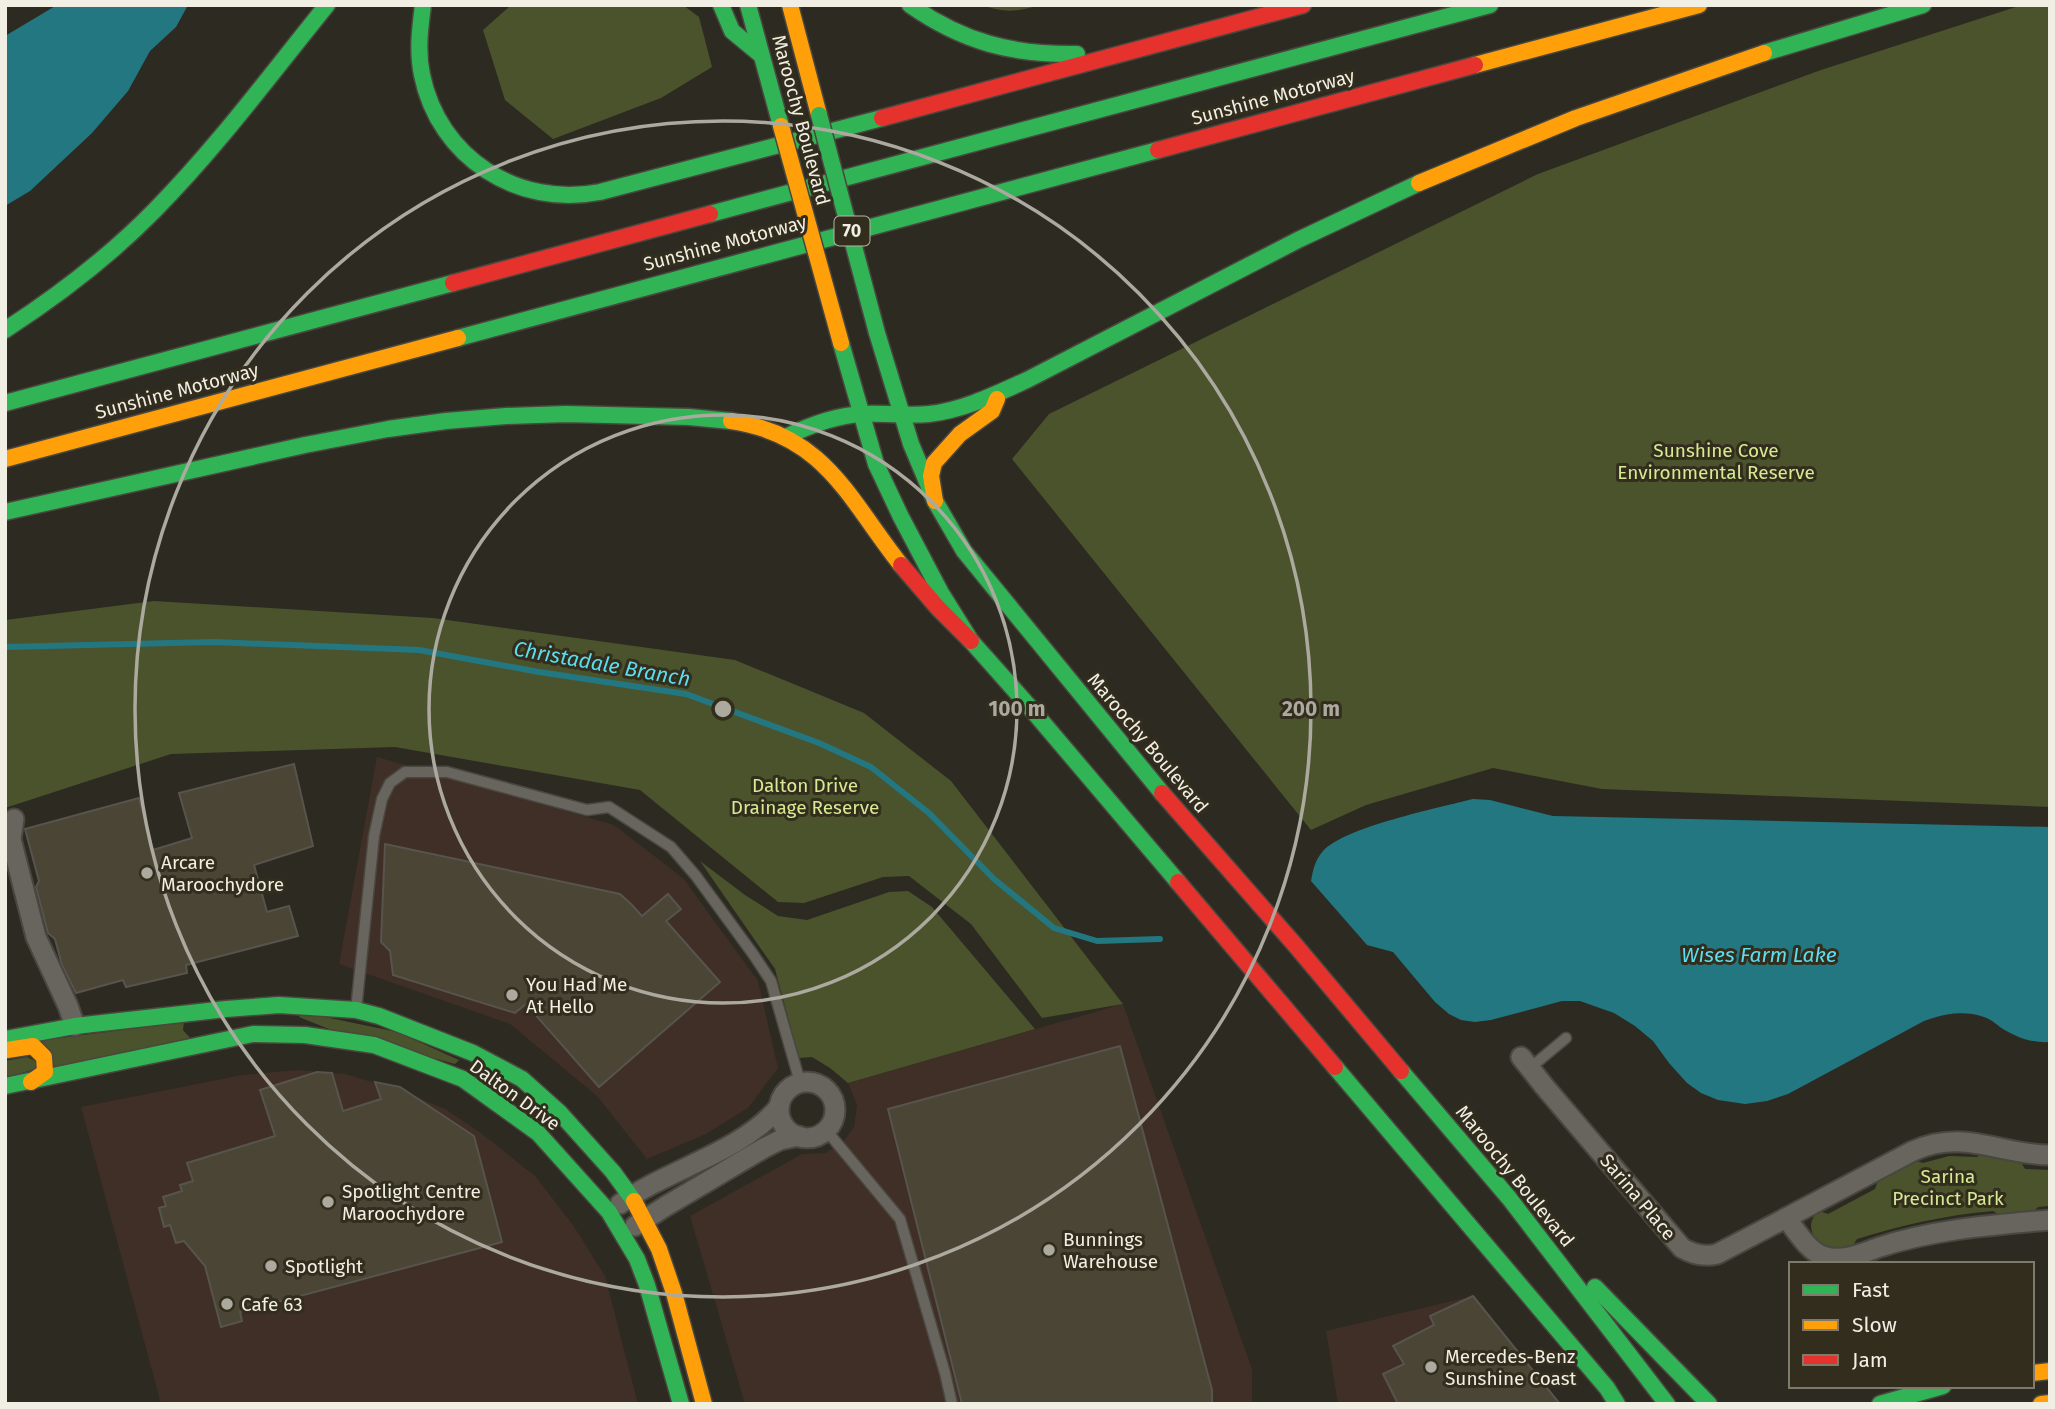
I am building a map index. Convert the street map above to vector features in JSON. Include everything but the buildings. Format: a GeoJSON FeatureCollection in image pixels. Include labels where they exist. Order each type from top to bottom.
{"type":"FeatureCollection","features":[{"type":"Feature","properties":{"kind":"main road"},"geometry":{"type":"LineString","coordinates":[[5,330],[75,280],[153,211],[221,136],[327,5]]}},
{"type":"Feature","properties":{"kind":"main road"},"geometry":{"type":"LineString","coordinates":[[423,5],[417,40],[422,81],[428,100],[447,134],[472,162],[498,178],[525,189],[564,196],[619,188],[1303,5]]}},
{"type":"Feature","properties":{"kind":"main road"},"geometry":{"type":"LineString","coordinates":[[721,5],[732,32],[761,55]]}},
{"type":"Feature","properties":{"kind":"main road","name":"Maroochy Boulevard"},"geometry":{"type":"LineString","coordinates":[[748,5],[876,464],[941,593],[971,641],[1365,1103],[1617,1404]]}},
{"type":"Feature","properties":{"kind":"main road","name":"Maroochy Boulevard"},"geometry":{"type":"LineString","coordinates":[[790,5],[900,415],[934,501],[964,551],[1117,740],[1296,946],[1508,1198],[1667,1404]]}},
{"type":"Feature","properties":{"kind":"main road"},"geometry":{"type":"LineString","coordinates":[[910,5],[940,26],[962,37],[1006,50],[1054,55],[1135,51]]}},
{"type":"Feature","properties":{"kind":"main road","name":"Sunshine Motorway"},"geometry":{"type":"LineString","coordinates":[[5,403],[1490,5]]}},
{"type":"Feature","properties":{"kind":"main road","name":"Sunshine Motorway"},"geometry":{"type":"LineString","coordinates":[[5,459],[1699,5]]}},
{"type":"Feature","properties":{"kind":"main road"},"geometry":{"type":"LineString","coordinates":[[786,437],[809,426],[861,414],[939,412],[999,393],[1333,223],[1484,155],[1696,74],[1923,5]]}},
{"type":"Feature","properties":{"kind":"main road"},"geometry":{"type":"LineString","coordinates":[[934,501],[931,476],[934,463],[960,435],[992,411],[999,393]]}},
{"type":"Feature","properties":{"kind":"main road"},"geometry":{"type":"LineString","coordinates":[[5,512],[364,433],[418,424],[524,415],[693,417],[769,429],[812,453],[850,495],[889,549],[938,609],[971,641]]}},
{"type":"Feature","properties":{"kind":"main road","name":"Dalton Drive"},"geometry":{"type":"LineString","coordinates":[[5,1039],[75,1026],[279,1005],[356,1010],[379,1016],[473,1053],[522,1079],[560,1113],[631,1196],[659,1249],[674,1293],[704,1404]]}},
{"type":"Feature","properties":{"kind":"main road"},"geometry":{"type":"LineString","coordinates":[[226,1009],[209,1015],[203,1021],[207,1027],[293,1022],[305,1035]]}},
{"type":"Feature","properties":{"kind":"main road","name":"Dalton Drive"},"geometry":{"type":"LineString","coordinates":[[5,1086],[253,1034],[305,1035],[374,1045],[463,1079],[538,1133],[610,1212],[637,1259],[647,1285],[681,1404]]}},
{"type":"Feature","properties":{"kind":"main road"},"geometry":{"type":"LineString","coordinates":[[5,1051],[33,1046],[44,1057],[45,1072],[31,1082]]}},
{"type":"Feature","properties":{"kind":"main road"},"geometry":{"type":"LineString","coordinates":[[1508,1198],[1709,1404]]}},
{"type":"Feature","properties":{"kind":"main road"},"geometry":{"type":"LineString","coordinates":[[1880,1404],[1936,1388]]}},
{"type":"Feature","properties":{"kind":"main road"},"geometry":{"type":"LineString","coordinates":[[2041,1404],[2050,1403]]}},
{"type":"Feature","properties":{"kind":"street"},"geometry":{"type":"LineString","coordinates":[[14,819],[11,839],[36,937],[75,1026]]}},
{"type":"Feature","properties":{"kind":"street","name":"Sarina Place"},"geometry":{"type":"LineString","coordinates":[[1526,1063],[1675,1241],[1687,1251],[1703,1255],[1717,1254],[1932,1143],[1966,1141],[2015,1152],[2050,1155]]}},
{"type":"Feature","properties":{"kind":"street"},"geometry":{"type":"LineString","coordinates":[[610,1212],[631,1196],[697,1163],[768,1120],[798,1075],[817,1084],[831,1095],[835,1111],[826,1130],[813,1137],[799,1136],[780,1140],[764,1148],[623,1234]]}},
{"type":"Feature","properties":{"kind":"street"},"geometry":{"type":"LineString","coordinates":[[779,1107],[781,1121],[786,1129],[799,1136]]}},
{"type":"Feature","properties":{"kind":"street"},"geometry":{"type":"LineString","coordinates":[[1786,1218],[1819,1254],[1842,1258],[1948,1231],[2050,1220]]}},
{"type":"Feature","properties":{"kind":"lane"},"geometry":{"type":"LineString","coordinates":[[356,1010],[374,836],[382,799],[390,783],[405,772],[447,772],[587,810],[609,807],[671,847],[727,917],[771,981],[798,1075]]}},
{"type":"Feature","properties":{"kind":"lane"},"geometry":{"type":"LineString","coordinates":[[1526,1063],[1566,1038]]}},
{"type":"Feature","properties":{"kind":"lane"},"geometry":{"type":"LineString","coordinates":[[826,1130],[900,1219],[952,1404]]}},
{"type":"Feature","properties":{"kind":"shaded area"},"geometry":{"type":"Polygon","coordinates":[[[377,757],[614,825],[683,878],[758,981],[778,1068],[748,1108],[706,1134],[647,1159],[597,1096],[510,1024],[339,964],[377,757]]]}},
{"type":"Feature","properties":{"kind":"shaded area"},"geometry":{"type":"Polygon","coordinates":[[[1123,1004],[1252,1369],[1252,1404],[745,1404],[690,1216],[802,1154],[825,1153],[842,1143],[854,1127],[857,1105],[848,1083],[1123,1004]]]}},
{"type":"Feature","properties":{"kind":"shaded area"},"geometry":{"type":"Polygon","coordinates":[[[297,1070],[345,1074],[399,1090],[445,1109],[481,1133],[535,1176],[573,1225],[605,1276],[638,1404],[161,1404],[81,1107],[242,1075],[297,1070]]]}},
{"type":"Feature","properties":{"kind":"shaded area","name":"Mercedes-Benz Sunshine Coast"},"geometry":{"type":"Polygon","coordinates":[[[1473,1296],[1560,1404],[1338,1404],[1326,1331],[1473,1296]]]}},
{"type":"Feature","properties":{"kind":"green space"},"geometry":{"type":"Polygon","coordinates":[[[511,5],[683,5],[699,17],[712,67],[661,98],[553,139],[505,100],[483,30],[511,5]]]}},
{"type":"Feature","properties":{"kind":"green space"},"geometry":{"type":"Polygon","coordinates":[[[982,5],[1042,5],[1012,11],[982,5]]]}},
{"type":"Feature","properties":{"kind":"green space","name":"Sunshine Cove Environmental Reserve"},"geometry":{"type":"Polygon","coordinates":[[[2022,5],[2050,5],[2050,807],[1602,789],[1493,768],[1366,805],[1311,830],[1012,459],[1049,414],[1538,174],[1821,70],[2022,5]]]}},
{"type":"Feature","properties":{"kind":"green space","name":"Dalton Drive Drainage Reserve"},"geometry":{"type":"Polygon","coordinates":[[[154,601],[433,618],[735,660],[864,713],[951,781],[1123,1004],[1042,1018],[971,924],[909,876],[883,877],[804,903],[778,902],[640,790],[395,747],[171,754],[5,808],[5,620],[154,601]]]}},
{"type":"Feature","properties":{"kind":"green space"},"geometry":{"type":"Polygon","coordinates":[[[700,861],[778,916],[807,920],[889,892],[908,891],[932,907],[1035,1029],[848,1083],[812,1057],[799,1058],[775,969],[700,861]]]}},
{"type":"Feature","properties":{"kind":"green space"},"geometry":{"type":"Polygon","coordinates":[[[301,1012],[397,1032],[459,1060],[455,1064],[329,1029],[299,1017],[301,1012]]]}},
{"type":"Feature","properties":{"kind":"green space"},"geometry":{"type":"Polygon","coordinates":[[[184,1022],[183,1030],[190,1038],[52,1068],[37,1041],[184,1022]]]}},
{"type":"Feature","properties":{"kind":"green space"},"geometry":{"type":"Polygon","coordinates":[[[27,1057],[35,1061],[35,1069],[5,1078],[5,1061],[27,1057]]]}},
{"type":"Feature","properties":{"kind":"green space","name":"Sarina Precinct Park"},"geometry":{"type":"Polygon","coordinates":[[[1983,1152],[2021,1162],[2025,1169],[2050,1170],[2050,1206],[2038,1207],[2032,1213],[2000,1215],[1993,1211],[1924,1221],[1857,1239],[1852,1247],[1829,1248],[1814,1237],[1811,1226],[1819,1211],[1828,1214],[1875,1189],[1878,1180],[1914,1160],[1923,1163],[1949,1156],[1977,1157],[1983,1152]]]}},
{"type":"Feature","properties":{"kind":"water"},"geometry":{"type":"Polygon","coordinates":[[[57,5],[188,5],[176,27],[150,51],[128,91],[92,133],[30,191],[5,206],[5,36],[57,5]]]}},
{"type":"Feature","properties":{"kind":"water","name":"Wises Farm Lake"},"geometry":{"type":"Polygon","coordinates":[[[1473,799],[1490,800],[1553,816],[2050,827],[2050,1042],[2037,1042],[2020,1037],[1989,1019],[1976,1015],[1946,1015],[1924,1021],[1788,1094],[1745,1104],[1718,1100],[1701,1093],[1687,1083],[1653,1041],[1635,1026],[1614,1013],[1580,1001],[1562,1001],[1491,1020],[1461,1020],[1435,1002],[1393,952],[1367,945],[1311,881],[1318,858],[1334,842],[1393,819],[1473,799]]]}},
{"type":"Feature","properties":{"kind":"waterway","name":"Christadale Branch"},"geometry":{"type":"LineString","coordinates":[[5,647],[214,642],[419,650],[539,672],[686,694],[819,743],[871,767],[929,813],[994,879],[1054,928],[1097,941],[1160,939]]}},
{"type":"Feature","properties":{"kind":"traffic: fast"},"geometry":{"type":"LineString","coordinates":[[5,330],[83,274],[155,210],[222,135],[327,5]]}},
{"type":"Feature","properties":{"kind":"traffic: fast"},"geometry":{"type":"LineString","coordinates":[[423,5],[420,66],[431,105],[445,131],[464,153],[487,171],[512,184],[540,192],[570,195],[600,192],[882,118]]}},
{"type":"Feature","properties":{"kind":"traffic: fast"},"geometry":{"type":"LineString","coordinates":[[721,5],[732,31],[761,55]]}},
{"type":"Feature","properties":{"kind":"traffic: fast"},"geometry":{"type":"LineString","coordinates":[[748,5],[781,126]]}},
{"type":"Feature","properties":{"kind":"traffic: fast"},"geometry":{"type":"LineString","coordinates":[[910,5],[949,28],[989,44],[1031,52],[1077,54]]}},
{"type":"Feature","properties":{"kind":"traffic: fast"},"geometry":{"type":"LineString","coordinates":[[710,214],[1490,5]]}},
{"type":"Feature","properties":{"kind":"traffic: fast"},"geometry":{"type":"LineString","coordinates":[[1764,53],[1923,5]]}},
{"type":"Feature","properties":{"kind":"traffic: fast"},"geometry":{"type":"LineString","coordinates":[[819,115],[877,333]]}},
{"type":"Feature","properties":{"kind":"traffic: fast"},"geometry":{"type":"LineString","coordinates":[[458,338],[1158,150]]}},
{"type":"Feature","properties":{"kind":"traffic: fast"},"geometry":{"type":"LineString","coordinates":[[786,437],[844,416],[929,414],[980,401],[1027,380],[1298,240],[1419,183]]}},
{"type":"Feature","properties":{"kind":"traffic: fast"},"geometry":{"type":"LineString","coordinates":[[5,403],[453,283]]}},
{"type":"Feature","properties":{"kind":"traffic: fast"},"geometry":{"type":"LineString","coordinates":[[877,333],[911,444],[935,501],[964,551],[1162,793]]}},
{"type":"Feature","properties":{"kind":"traffic: fast"},"geometry":{"type":"LineString","coordinates":[[841,343],[876,464],[941,593],[971,641],[1178,882]]}},
{"type":"Feature","properties":{"kind":"traffic: fast"},"geometry":{"type":"LineString","coordinates":[[5,512],[305,445],[446,421],[566,414],[689,417],[731,421]]}},
{"type":"Feature","properties":{"kind":"traffic: fast"},"geometry":{"type":"LineString","coordinates":[[5,1039],[75,1026],[226,1009],[279,1005],[356,1010],[379,1016],[473,1053],[522,1079],[560,1113],[613,1172],[634,1201]]}},
{"type":"Feature","properties":{"kind":"traffic: fast"},"geometry":{"type":"LineString","coordinates":[[5,1086],[253,1034],[305,1035],[374,1045],[463,1079],[538,1133],[609,1212],[637,1259],[647,1285],[681,1404]]}},
{"type":"Feature","properties":{"kind":"traffic: fast"},"geometry":{"type":"LineString","coordinates":[[1335,1067],[1607,1388],[1617,1404]]}},
{"type":"Feature","properties":{"kind":"traffic: fast"},"geometry":{"type":"LineString","coordinates":[[1401,1071],[1509,1198],[1667,1404]]}},
{"type":"Feature","properties":{"kind":"traffic: fast"},"geometry":{"type":"LineString","coordinates":[[1595,1287],[1709,1404]]}},
{"type":"Feature","properties":{"kind":"traffic: fast"},"geometry":{"type":"LineString","coordinates":[[1880,1404],[1936,1388]]}},
{"type":"Feature","properties":{"kind":"traffic: slow"},"geometry":{"type":"LineString","coordinates":[[790,5],[819,115]]}},
{"type":"Feature","properties":{"kind":"traffic: slow"},"geometry":{"type":"LineString","coordinates":[[1475,65],[1699,5]]}},
{"type":"Feature","properties":{"kind":"traffic: slow"},"geometry":{"type":"LineString","coordinates":[[1419,183],[1576,118],[1764,53]]}},
{"type":"Feature","properties":{"kind":"traffic: slow"},"geometry":{"type":"LineString","coordinates":[[781,126],[841,343]]}},
{"type":"Feature","properties":{"kind":"traffic: slow"},"geometry":{"type":"LineString","coordinates":[[5,459],[458,338]]}},
{"type":"Feature","properties":{"kind":"traffic: slow"},"geometry":{"type":"LineString","coordinates":[[935,501],[931,476],[934,463],[960,434],[992,411],[997,399]]}},
{"type":"Feature","properties":{"kind":"traffic: slow"},"geometry":{"type":"LineString","coordinates":[[731,421],[763,428],[790,440],[812,455],[849,494],[901,565]]}},
{"type":"Feature","properties":{"kind":"traffic: slow"},"geometry":{"type":"LineString","coordinates":[[7,1050],[33,1046],[44,1057],[45,1072],[31,1082]]}},
{"type":"Feature","properties":{"kind":"traffic: slow"},"geometry":{"type":"LineString","coordinates":[[634,1201],[659,1249],[674,1293],[704,1404]]}},
{"type":"Feature","properties":{"kind":"traffic: slow"},"geometry":{"type":"LineString","coordinates":[[2034,1373],[2050,1371]]}},
{"type":"Feature","properties":{"kind":"traffic: slow"},"geometry":{"type":"LineString","coordinates":[[2041,1404],[2050,1403]]}},
{"type":"Feature","properties":{"kind":"traffic: jam"},"geometry":{"type":"LineString","coordinates":[[882,118],[1303,5]]}},
{"type":"Feature","properties":{"kind":"traffic: jam"},"geometry":{"type":"LineString","coordinates":[[1158,150],[1475,65]]}},
{"type":"Feature","properties":{"kind":"traffic: jam"},"geometry":{"type":"LineString","coordinates":[[453,283],[710,214]]}},
{"type":"Feature","properties":{"kind":"traffic: jam"},"geometry":{"type":"LineString","coordinates":[[901,565],[971,641]]}},
{"type":"Feature","properties":{"kind":"traffic: jam"},"geometry":{"type":"LineString","coordinates":[[1162,793],[1401,1071]]}},
{"type":"Feature","properties":{"kind":"traffic: jam"},"geometry":{"type":"LineString","coordinates":[[1178,882],[1335,1067]]}},
{"type":"Feature","properties":{"kind":"place","name":"Arcare Maroochydore"},"geometry":{"type":"Point","coordinates":[147,873]}},
{"type":"Feature","properties":{"kind":"place","name":"You Had Me At Hello"},"geometry":{"type":"Point","coordinates":[512,995]}},
{"type":"Feature","properties":{"kind":"place","name":"Spotlight Centre Maroochydore"},"geometry":{"type":"Point","coordinates":[328,1202]}},
{"type":"Feature","properties":{"kind":"place","name":"Bunnings Warehouse"},"geometry":{"type":"Point","coordinates":[1049,1250]}},
{"type":"Feature","properties":{"kind":"place","name":"Spotlight"},"geometry":{"type":"Point","coordinates":[271,1266]}},
{"type":"Feature","properties":{"kind":"place","name":"Cafe 63"},"geometry":{"type":"Point","coordinates":[227,1304]}},
{"type":"Feature","properties":{"kind":"place","name":"Mercedes-Benz Sunshine Coast"},"geometry":{"type":"Point","coordinates":[1431,1367]}}]}
